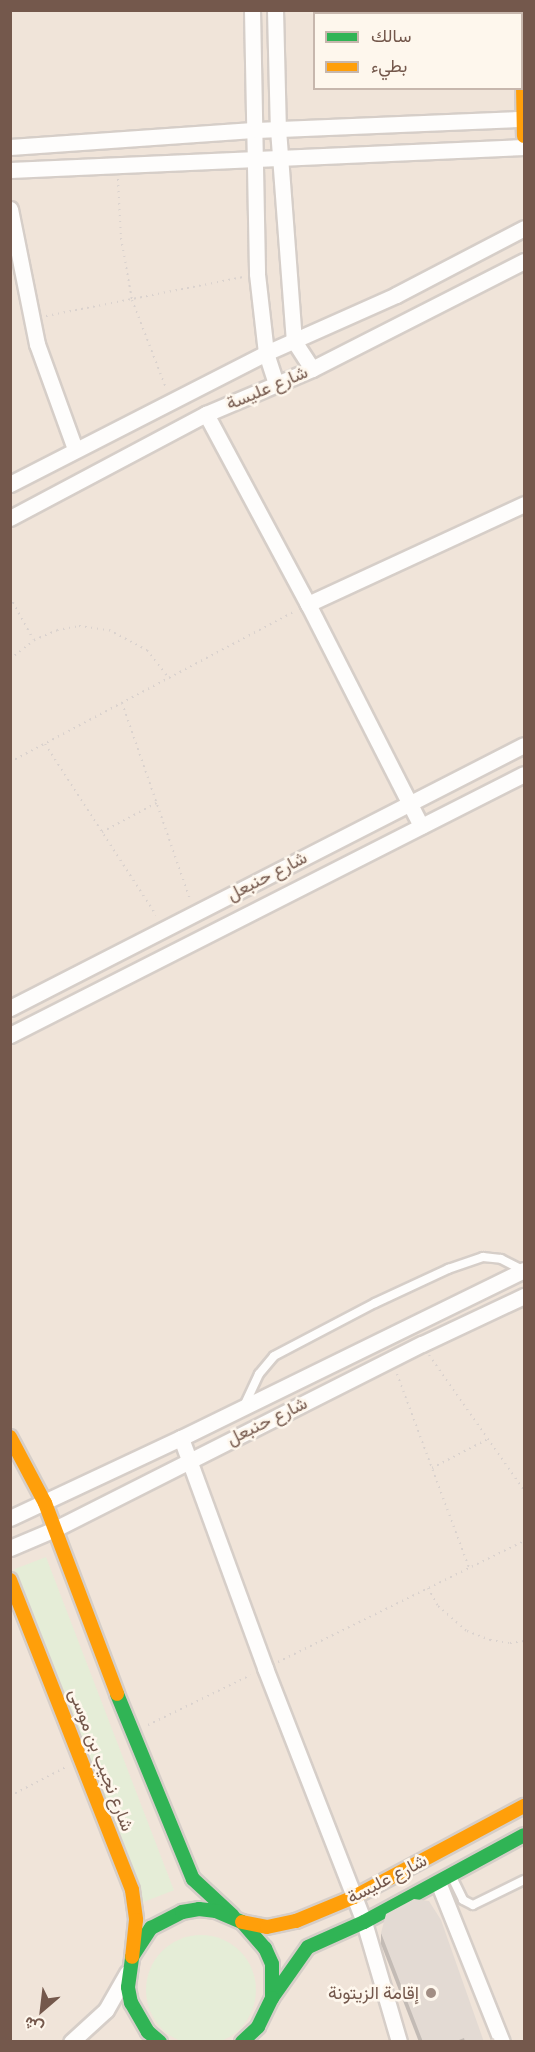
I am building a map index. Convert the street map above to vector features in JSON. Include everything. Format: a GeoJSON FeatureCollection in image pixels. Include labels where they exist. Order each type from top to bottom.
{"type":"FeatureCollection","features":[{"type":"Feature","properties":{"kind":"main road"},"geometry":{"type":"LineString","coordinates":[[523,76],[525,136]]}},
{"type":"Feature","properties":{"kind":"main road"},"geometry":{"type":"LineString","coordinates":[[10,1437],[45,1503],[132,1733],[192,1879],[238,1919],[265,1948],[272,1964],[272,1998]]}},
{"type":"Feature","properties":{"kind":"main road","name":"شارع نجيب بن موسى"},"geometry":{"type":"LineString","coordinates":[[10,1580],[132,1890],[136,1920],[130,1964],[131,2003],[148,2032],[160,2042]]}},
{"type":"Feature","properties":{"kind":"main road","name":"شارع عليسة"},"geometry":{"type":"LineString","coordinates":[[130,1964],[140,1942],[151,1928],[165,1918],[199,1909],[216,1911],[267,1927],[286,1923],[354,1898],[525,1806]]}},
{"type":"Feature","properties":{"kind":"main road","name":"شارع عليسة"},"geometry":{"type":"LineString","coordinates":[[258,2034],[272,1998],[308,1947],[364,1922],[525,1835]]}},
{"type":"Feature","properties":{"kind":"main road"},"geometry":{"type":"LineString","coordinates":[[242,2042],[258,2034]]}},
{"type":"Feature","properties":{"kind":"street"},"geometry":{"type":"LineString","coordinates":[[252,10],[257,274],[266,353],[276,383]]}},
{"type":"Feature","properties":{"kind":"street"},"geometry":{"type":"LineString","coordinates":[[275,10],[278,129],[294,341],[312,369]]}},
{"type":"Feature","properties":{"kind":"street"},"geometry":{"type":"LineString","coordinates":[[10,147],[256,130],[524,119]]}},
{"type":"Feature","properties":{"kind":"street"},"geometry":{"type":"LineString","coordinates":[[10,170],[280,160],[525,147]]}},
{"type":"Feature","properties":{"kind":"street"},"geometry":{"type":"LineString","coordinates":[[10,209],[37,344],[75,449]]}},
{"type":"Feature","properties":{"kind":"street","name":"شارع عليسة"},"geometry":{"type":"LineString","coordinates":[[10,484],[266,353],[396,295],[525,228]]}},
{"type":"Feature","properties":{"kind":"street","name":"شارع عليسة"},"geometry":{"type":"LineString","coordinates":[[10,518],[206,414],[312,369],[525,261]]}},
{"type":"Feature","properties":{"kind":"street"},"geometry":{"type":"LineString","coordinates":[[206,414],[308,604],[421,826]]}},
{"type":"Feature","properties":{"kind":"street"},"geometry":{"type":"LineString","coordinates":[[308,604],[525,504]]}},
{"type":"Feature","properties":{"kind":"street","name":"شارع حنبعل"},"geometry":{"type":"LineString","coordinates":[[10,1008],[525,745]]}},
{"type":"Feature","properties":{"kind":"street","name":"شارع حنبعل"},"geometry":{"type":"LineString","coordinates":[[10,1035],[525,774]]}},
{"type":"Feature","properties":{"kind":"street","name":"شارع حنبعل"},"geometry":{"type":"LineString","coordinates":[[10,1518],[181,1438],[524,1270]]}},
{"type":"Feature","properties":{"kind":"street","name":"شارع حنبعل"},"geometry":{"type":"LineString","coordinates":[[10,1548],[55,1529],[422,1344],[525,1296]]}},
{"type":"Feature","properties":{"kind":"street"},"geometry":{"type":"LineString","coordinates":[[181,1438],[265,1668],[364,1922],[399,2042]]}},
{"type":"Feature","properties":{"kind":"street"},"geometry":{"type":"LineString","coordinates":[[444,1878],[502,2042]]}},
{"type":"Feature","properties":{"kind":"street"},"geometry":{"type":"LineString","coordinates":[[70,2042],[106,2010],[130,1964]]}},
{"type":"Feature","properties":{"kind":"lane"},"geometry":{"type":"LineString","coordinates":[[244,1407],[260,1374],[274,1356],[375,1303],[448,1269],[483,1257],[501,1259],[524,1270]]}},
{"type":"Feature","properties":{"kind":"lane"},"geometry":{"type":"LineString","coordinates":[[444,1878],[463,1900],[473,1905],[525,1880]]}},
{"type":"Feature","properties":{"kind":"path"},"geometry":{"type":"LineString","coordinates":[[118,165],[121,238],[132,300],[171,402]]}},
{"type":"Feature","properties":{"kind":"path"},"geometry":{"type":"LineString","coordinates":[[31,318],[257,274]]}},
{"type":"Feature","properties":{"kind":"path"},"geometry":{"type":"LineString","coordinates":[[10,597],[34,639]]}},
{"type":"Feature","properties":{"kind":"path"},"geometry":{"type":"LineString","coordinates":[[10,762],[308,604]]}},
{"type":"Feature","properties":{"kind":"path"},"geometry":{"type":"LineString","coordinates":[[10,659],[34,639],[57,630],[79,626],[110,630],[147,650],[169,678]]}},
{"type":"Feature","properties":{"kind":"path"},"geometry":{"type":"LineString","coordinates":[[122,703],[158,801],[195,913]]}},
{"type":"Feature","properties":{"kind":"path"},"geometry":{"type":"LineString","coordinates":[[45,744],[164,928]]}},
{"type":"Feature","properties":{"kind":"path"},"geometry":{"type":"LineString","coordinates":[[102,832],[158,801]]}},
{"type":"Feature","properties":{"kind":"path"},"geometry":{"type":"LineString","coordinates":[[422,1344],[525,1490]]}},
{"type":"Feature","properties":{"kind":"path"},"geometry":{"type":"LineString","coordinates":[[392,1360],[469,1568]]}},
{"type":"Feature","properties":{"kind":"path"},"geometry":{"type":"LineString","coordinates":[[432,1468],[488,1439]]}},
{"type":"Feature","properties":{"kind":"path"},"geometry":{"type":"LineString","coordinates":[[132,1733],[525,1540]]}},
{"type":"Feature","properties":{"kind":"path"},"geometry":{"type":"LineString","coordinates":[[428,1588],[438,1606],[467,1631],[490,1640],[525,1641]]}},
{"type":"Feature","properties":{"kind":"path"},"geometry":{"type":"LineString","coordinates":[[10,1796],[82,1759]]}},
{"type":"Feature","properties":{"kind":"shaded area"},"geometry":{"type":"Polygon","coordinates":[[[11,11],[524,11],[524,2041],[11,2042],[11,11]]]}},
{"type":"Feature","properties":{"kind":"green space"},"geometry":{"type":"Polygon","coordinates":[[[46,1557],[174,1890],[142,1902],[14,1569],[46,1557]]]}},
{"type":"Feature","properties":{"kind":"green space"},"geometry":{"type":"Polygon","coordinates":[[[201,1935],[222,1939],[240,1951],[252,1969],[256,1990],[252,2011],[240,2029],[222,2041],[201,2045],[180,2041],[162,2029],[150,2011],[146,1990],[150,1969],[162,1951],[180,1939],[201,1935]]]}},
{"type":"Feature","properties":{"kind":"building","name":"إقامة الزيتونة"},"geometry":{"type":"Polygon","coordinates":[[[414,1899],[429,1901],[441,1920],[484,2042],[465,2042],[464,2038],[454,2042],[423,2042],[381,1933],[386,1914],[414,1899]]]}},
{"type":"Feature","properties":{"kind":"traffic: fast"},"geometry":{"type":"LineString","coordinates":[[117,1694],[193,1879],[233,1916]]}},
{"type":"Feature","properties":{"kind":"traffic: fast"},"geometry":{"type":"LineString","coordinates":[[272,1998],[308,1947],[364,1922],[524,1835]]}},
{"type":"Feature","properties":{"kind":"traffic: fast"},"geometry":{"type":"LineString","coordinates":[[160,2042],[148,2032],[131,2003],[128,1987],[132,1957],[151,1928],[182,1912],[199,1909],[216,1911],[242,1922],[265,1948],[272,1964],[272,1998],[258,2027],[242,2042]]}},
{"type":"Feature","properties":{"kind":"traffic: slow"},"geometry":{"type":"LineString","coordinates":[[523,85],[524,136]]}},
{"type":"Feature","properties":{"kind":"traffic: slow"},"geometry":{"type":"LineString","coordinates":[[10,1437],[45,1503],[117,1694]]}},
{"type":"Feature","properties":{"kind":"traffic: slow"},"geometry":{"type":"LineString","coordinates":[[10,1580],[132,1890],[136,1920],[132,1957]]}},
{"type":"Feature","properties":{"kind":"traffic: slow"},"geometry":{"type":"LineString","coordinates":[[242,1922],[267,1927],[296,1921],[354,1897],[524,1806]]}},
{"type":"Feature","properties":{"kind":"place","name":"إقامة الزيتونة"},"geometry":{"type":"Point","coordinates":[431,1993]}}]}
